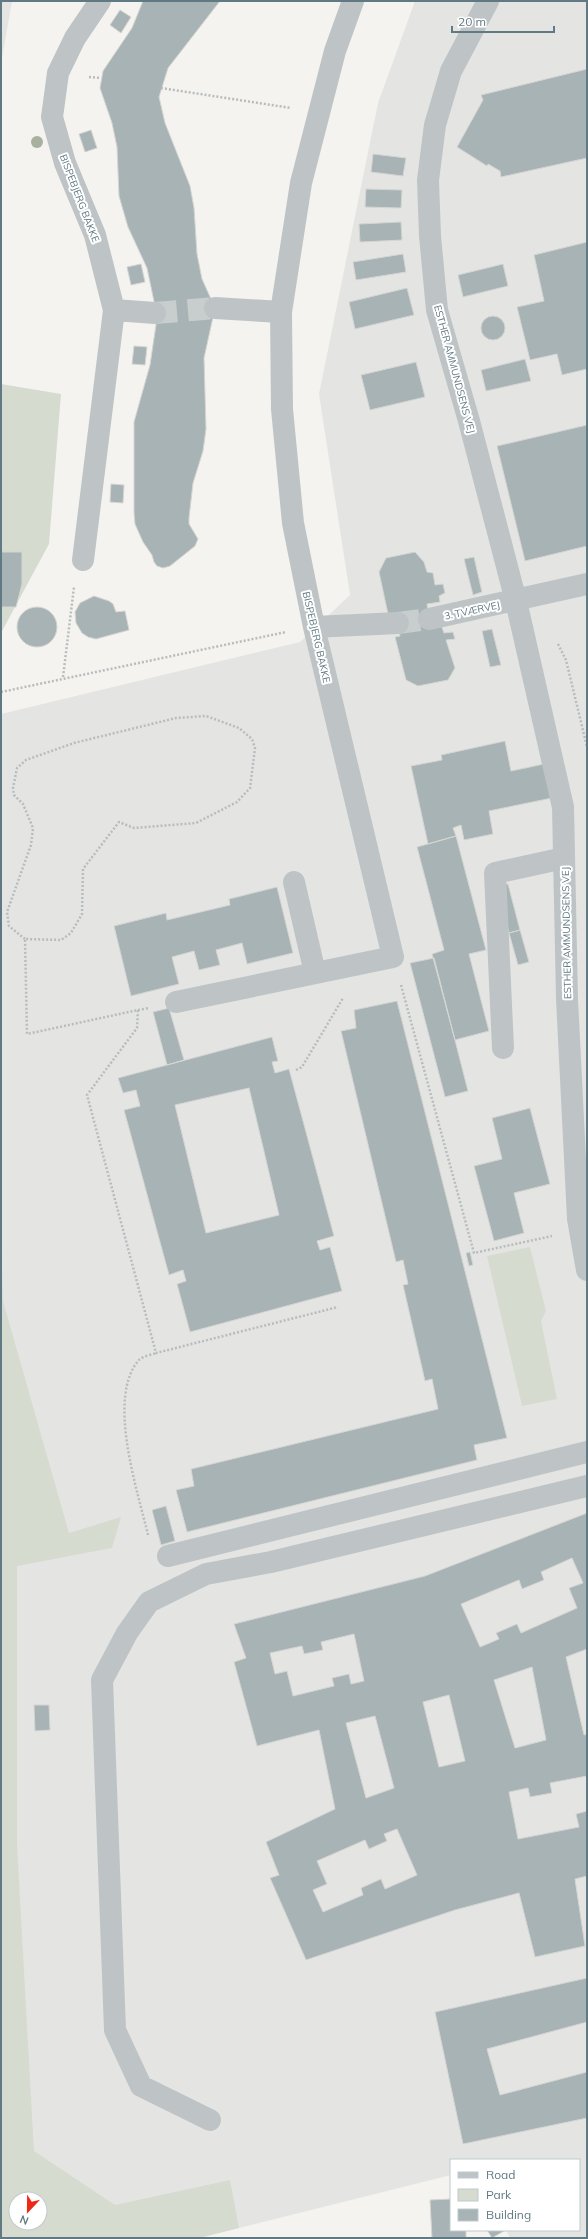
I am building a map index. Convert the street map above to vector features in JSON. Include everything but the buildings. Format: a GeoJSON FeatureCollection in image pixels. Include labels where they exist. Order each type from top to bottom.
{"type":"FeatureCollection","features":[{"type":"Feature","properties":{"kind":"street","name":"BISPEBJERG BAKKE"},"geometry":{"type":"LineString","coordinates":[[83,560],[114,310],[95,235],[65,163],[52,117],[58,73],[75,38],[100,1]]}},
{"type":"Feature","properties":{"kind":"street","name":"BISPEBJERG BAKKE"},"geometry":{"type":"LineString","coordinates":[[353,1],[335,50],[301,183],[281,312],[282,409],[293,523],[314,627],[393,957]]}},
{"type":"Feature","properties":{"kind":"street","name":"ESTHER AMMUNDSENS VEJ"},"geometry":{"type":"LineString","coordinates":[[488,1],[451,71],[435,125],[428,180],[430,236],[437,310],[469,421],[516,600],[563,808],[567,999],[580,1230],[587,1270]]}},
{"type":"Feature","properties":{"kind":"street"},"geometry":{"type":"LineString","coordinates":[[215,308],[281,312]]}},
{"type":"Feature","properties":{"kind":"street"},"geometry":{"type":"LineString","coordinates":[[114,310],[155,313]]}},
{"type":"Feature","properties":{"kind":"street"},"geometry":{"type":"LineString","coordinates":[[516,600],[587,584]]}},
{"type":"Feature","properties":{"kind":"street","name":"3. TVÆRVEJ"},"geometry":{"type":"LineString","coordinates":[[429,619],[516,600]]}},
{"type":"Feature","properties":{"kind":"street"},"geometry":{"type":"LineString","coordinates":[[314,627],[398,623]]}},
{"type":"Feature","properties":{"kind":"street"},"geometry":{"type":"LineString","coordinates":[[503,1048],[495,873],[564,858]]}},
{"type":"Feature","properties":{"kind":"street"},"geometry":{"type":"LineString","coordinates":[[294,882],[315,973]]}},
{"type":"Feature","properties":{"kind":"street"},"geometry":{"type":"LineString","coordinates":[[176,1002],[393,957]]}},
{"type":"Feature","properties":{"kind":"street"},"geometry":{"type":"LineString","coordinates":[[168,1556],[587,1452]]}},
{"type":"Feature","properties":{"kind":"street"},"geometry":{"type":"LineString","coordinates":[[210,2120],[141,2086],[115,2030],[102,1680],[127,1633],[149,1602],[206,1574],[271,1562],[587,1486]]}},
{"type":"Feature","properties":{"kind":"path"},"geometry":{"type":"LineString","coordinates":[[162,88],[319,112]]}},
{"type":"Feature","properties":{"kind":"path"},"geometry":{"type":"LineString","coordinates":[[63,678],[75,581],[83,560]]}},
{"type":"Feature","properties":{"kind":"path"},"geometry":{"type":"LineString","coordinates":[[1,692],[314,627]]}},
{"type":"Feature","properties":{"kind":"path"},"geometry":{"type":"LineString","coordinates":[[25,939],[61,940],[71,933],[82,914],[83,869],[119,822],[134,828],[196,823],[237,802],[250,788],[255,748],[252,739],[239,728],[206,716],[176,718],[74,743],[26,760],[16,768],[13,788],[14,795],[23,804],[33,828],[31,845],[7,912],[9,926],[25,939],[27,1034],[138,1010],[137,1028],[87,1095],[156,1353]]}},
{"type":"Feature","properties":{"kind":"path"},"geometry":{"type":"LineString","coordinates":[[393,957],[474,1253],[580,1230]]}},
{"type":"Feature","properties":{"kind":"path"},"geometry":{"type":"LineString","coordinates":[[296,1070],[302,1067],[364,963]]}},
{"type":"Feature","properties":{"kind":"path"},"geometry":{"type":"LineString","coordinates":[[168,1556],[152,1549],[125,1435],[124,1409],[131,1373],[140,1359],[156,1353],[338,1307]]}},
{"type":"Feature","properties":{"kind":"shaded area"},"geometry":{"type":"Polygon","coordinates":[[[1,1],[12,1],[1,64],[1,1]]]}},
{"type":"Feature","properties":{"kind":"shaded area"},"geometry":{"type":"Polygon","coordinates":[[[415,1],[587,1],[587,2238],[510,2238],[506,2231],[580,2231],[580,2159],[450,2159],[450,2175],[199,2238],[1,2238],[3,1301],[1,1182],[1,714],[300,642],[350,595],[319,394],[378,103],[415,1]]]}},
{"type":"Feature","properties":{"kind":"green space"},"geometry":{"type":"Polygon","coordinates":[[[1,384],[61,394],[49,544],[1,633],[1,384]]]}},
{"type":"Feature","properties":{"kind":"green space"},"geometry":{"type":"Polygon","coordinates":[[[1,1182],[3,1301],[69,1533],[121,1517],[112,1548],[17,1566],[17,1844],[34,2151],[115,2205],[230,2180],[239,2228],[199,2238],[1,2238],[1,1182]]]}},
{"type":"Feature","properties":{"kind":"green space"},"geometry":{"type":"Polygon","coordinates":[[[530,1247],[546,1311],[541,1321],[557,1399],[522,1406],[487,1256],[530,1247]]]}},
{"type":"Feature","properties":{"kind":"tunnel"},"geometry":{"type":"LineString","coordinates":[[155,313],[215,308]]}},
{"type":"Feature","properties":{"kind":"tunnel"},"geometry":{"type":"LineString","coordinates":[[398,623],[429,619]]}}]}
